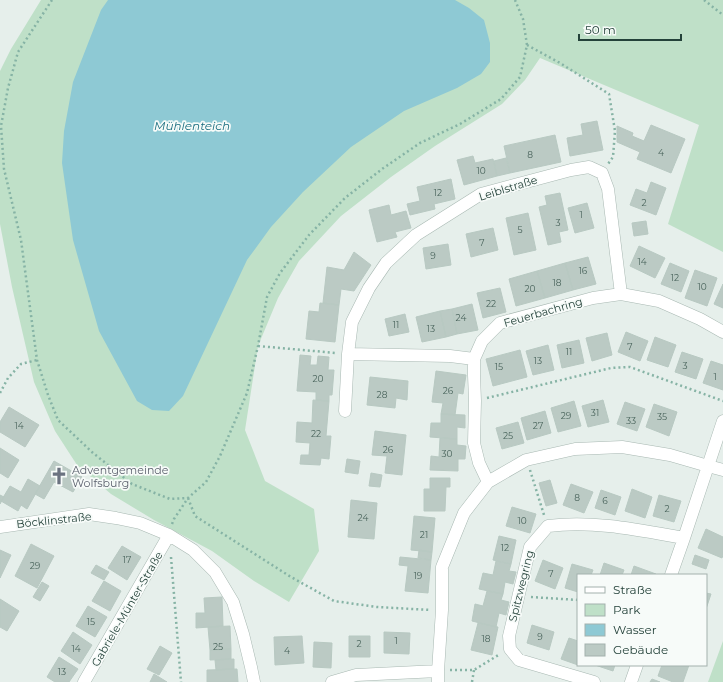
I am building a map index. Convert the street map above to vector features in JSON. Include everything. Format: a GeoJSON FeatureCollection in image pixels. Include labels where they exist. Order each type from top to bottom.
{"type":"FeatureCollection","features":[{"type":"Feature","properties":{"kind":"street","name":"Leiblstraße"},"geometry":{"type":"LineString","coordinates":[[345,411],[348,354],[352,322],[369,288],[386,263],[416,234],[481,194],[572,170],[589,167],[602,173]]}},
{"type":"Feature","properties":{"kind":"street"},"geometry":{"type":"LineString","coordinates":[[602,173],[608,189],[621,294]]}},
{"type":"Feature","properties":{"kind":"street","name":"Feuerbachring"},"geometry":{"type":"LineString","coordinates":[[488,482],[479,463],[474,443],[474,359],[482,341],[500,323],[593,298],[621,294],[658,301],[700,319],[723,332]]}},
{"type":"Feature","properties":{"kind":"street"},"geometry":{"type":"LineString","coordinates":[[348,354],[450,356],[474,359]]}},
{"type":"Feature","properties":{"kind":"street"},"geometry":{"type":"LineString","coordinates":[[670,574],[684,538],[723,420]]}},
{"type":"Feature","properties":{"kind":"street"},"geometry":{"type":"LineString","coordinates":[[332,682],[356,675],[438,676],[442,610],[442,567],[464,513],[488,482],[526,460],[575,449],[622,447],[670,454],[723,470]]}},
{"type":"Feature","properties":{"kind":"street","name":"Böcklinstraße"},"geometry":{"type":"LineString","coordinates":[[0,527],[89,514],[140,523],[169,535],[193,550],[215,572],[233,602],[243,634],[254,682]]}},
{"type":"Feature","properties":{"kind":"street"},"geometry":{"type":"LineString","coordinates":[[548,526],[564,524],[618,527],[684,538]]}},
{"type":"Feature","properties":{"kind":"street","name":"Spitzwegring"},"geometry":{"type":"LineString","coordinates":[[510,649],[509,636],[530,547],[548,526]]}},
{"type":"Feature","properties":{"kind":"street","name":"Gabriele-Münter-Straße"},"geometry":{"type":"LineString","coordinates":[[84,682],[169,535]]}},
{"type":"Feature","properties":{"kind":"street"},"geometry":{"type":"LineString","coordinates":[[510,649],[519,660],[594,682]]}},
{"type":"Feature","properties":{"kind":"street"},"geometry":{"type":"LineString","coordinates":[[631,682],[637,666]]}},
{"type":"Feature","properties":{"kind":"path"},"geometry":{"type":"LineString","coordinates":[[52,0],[18,52],[8,88],[0,126],[4,169],[21,240],[37,360],[58,420],[93,453],[132,484],[170,499],[188,498]]}},
{"type":"Feature","properties":{"kind":"path"},"geometry":{"type":"LineString","coordinates":[[181,682],[174,579],[169,535],[174,519],[188,498],[206,482],[220,456],[247,393],[267,297],[280,274],[309,235],[345,198],[382,169],[420,144],[460,124],[501,99],[520,77],[527,45],[523,19],[515,0]]}},
{"type":"Feature","properties":{"kind":"path"},"geometry":{"type":"LineString","coordinates":[[704,0],[723,15]]}},
{"type":"Feature","properties":{"kind":"path"},"geometry":{"type":"LineString","coordinates":[[527,45],[560,63],[609,94],[615,131],[613,157],[602,173]]}},
{"type":"Feature","properties":{"kind":"path"},"geometry":{"type":"LineString","coordinates":[[258,346],[348,354]]}},
{"type":"Feature","properties":{"kind":"path"},"geometry":{"type":"LineString","coordinates":[[0,392],[8,378],[21,364],[37,360]]}},
{"type":"Feature","properties":{"kind":"path"},"geometry":{"type":"LineString","coordinates":[[475,401],[611,368],[630,367],[723,401]]}},
{"type":"Feature","properties":{"kind":"path"},"geometry":{"type":"LineString","coordinates":[[526,460],[548,526]]}},
{"type":"Feature","properties":{"kind":"path"},"geometry":{"type":"LineString","coordinates":[[188,498],[195,516],[291,577],[334,600],[377,607],[442,610]]}},
{"type":"Feature","properties":{"kind":"path"},"geometry":{"type":"LineString","coordinates":[[519,596],[577,600]]}},
{"type":"Feature","properties":{"kind":"path"},"geometry":{"type":"LineString","coordinates":[[438,676],[474,670],[510,649]]}},
{"type":"Feature","properties":{"kind":"path"},"geometry":{"type":"LineString","coordinates":[[472,682],[474,670]]}},
{"type":"Feature","properties":{"kind":"green space"},"geometry":{"type":"Polygon","coordinates":[[[41,0],[723,0],[723,252],[668,224],[699,125],[540,58],[525,80],[502,104],[435,146],[391,177],[341,216],[299,261],[278,298],[258,346],[245,430],[265,481],[314,509],[319,551],[289,602],[254,581],[212,551],[154,520],[111,494],[77,465],[55,431],[34,382],[12,287],[0,224],[0,71],[11,49],[41,0]]]}},
{"type":"Feature","properties":{"kind":"green space"},"geometry":{"type":"Polygon","coordinates":[[[723,641],[723,682],[708,682],[723,641]]]}},
{"type":"Feature","properties":{"kind":"water","name":"Mühlenteich"},"geometry":{"type":"Polygon","coordinates":[[[108,0],[455,0],[469,8],[484,20],[490,43],[490,62],[481,74],[457,88],[404,111],[351,147],[303,192],[271,227],[247,260],[183,396],[169,411],[152,410],[137,401],[99,331],[73,240],[62,163],[64,131],[73,82],[101,10],[108,0]]]}},
{"type":"Feature","properties":{"kind":"building"},"geometry":{"type":"Polygon","coordinates":[[[597,121],[603,150],[570,156],[567,138],[583,135],[581,124],[597,121]]]}},
{"type":"Feature","properties":{"kind":"building"},"geometry":{"type":"Polygon","coordinates":[[[651,125],[685,139],[671,173],[637,159],[640,152],[617,142],[617,126],[633,133],[632,136],[644,141],[651,125]]]}},
{"type":"Feature","properties":{"kind":"building"},"geometry":{"type":"Polygon","coordinates":[[[555,135],[561,162],[510,173],[504,146],[555,135]]]}},
{"type":"Feature","properties":{"kind":"building"},"geometry":{"type":"Polygon","coordinates":[[[473,156],[475,163],[493,159],[497,176],[464,185],[457,160],[473,156]]]}},
{"type":"Feature","properties":{"kind":"building"},"geometry":{"type":"Polygon","coordinates":[[[506,158],[510,173],[497,176],[494,161],[506,158]]]}},
{"type":"Feature","properties":{"kind":"building"},"geometry":{"type":"Polygon","coordinates":[[[451,179],[455,199],[434,204],[435,209],[410,215],[407,204],[420,201],[417,187],[451,179]]]}},
{"type":"Feature","properties":{"kind":"building"},"geometry":{"type":"Polygon","coordinates":[[[651,182],[666,188],[656,215],[630,205],[636,189],[647,193],[651,182]]]}},
{"type":"Feature","properties":{"kind":"building"},"geometry":{"type":"Polygon","coordinates":[[[560,193],[568,230],[559,232],[561,242],[548,245],[539,207],[547,205],[545,196],[560,193]]]}},
{"type":"Feature","properties":{"kind":"building"},"geometry":{"type":"Polygon","coordinates":[[[587,203],[594,228],[575,233],[568,208],[587,203]]]}},
{"type":"Feature","properties":{"kind":"building"},"geometry":{"type":"Polygon","coordinates":[[[389,205],[391,215],[406,211],[411,228],[395,232],[397,237],[377,242],[369,210],[389,205]]]}},
{"type":"Feature","properties":{"kind":"building"},"geometry":{"type":"Polygon","coordinates":[[[528,213],[536,250],[514,255],[506,218],[528,213]]]}},
{"type":"Feature","properties":{"kind":"building"},"geometry":{"type":"Polygon","coordinates":[[[646,221],[648,234],[634,236],[632,223],[646,221]]]}},
{"type":"Feature","properties":{"kind":"building"},"geometry":{"type":"Polygon","coordinates":[[[493,228],[498,250],[471,257],[466,234],[493,228]]]}},
{"type":"Feature","properties":{"kind":"building"},"geometry":{"type":"Polygon","coordinates":[[[448,244],[451,265],[426,269],[423,248],[448,244]]]}},
{"type":"Feature","properties":{"kind":"building"},"geometry":{"type":"Polygon","coordinates":[[[639,246],[665,258],[655,278],[630,266],[639,246]]]}},
{"type":"Feature","properties":{"kind":"building"},"geometry":{"type":"Polygon","coordinates":[[[354,252],[371,265],[354,291],[341,289],[339,305],[323,303],[327,267],[344,270],[354,252]]]}},
{"type":"Feature","properties":{"kind":"building"},"geometry":{"type":"Polygon","coordinates":[[[588,257],[596,284],[573,290],[565,263],[588,257]]]}},
{"type":"Feature","properties":{"kind":"building"},"geometry":{"type":"Polygon","coordinates":[[[565,263],[573,290],[545,298],[537,271],[565,263]]]}},
{"type":"Feature","properties":{"kind":"building"},"geometry":{"type":"Polygon","coordinates":[[[670,263],[689,271],[681,292],[661,284],[670,263]]]}},
{"type":"Feature","properties":{"kind":"building"},"geometry":{"type":"Polygon","coordinates":[[[695,270],[717,278],[707,306],[685,298],[695,270]]]}},
{"type":"Feature","properties":{"kind":"building"},"geometry":{"type":"Polygon","coordinates":[[[537,271],[545,298],[516,306],[509,279],[537,271]]]}},
{"type":"Feature","properties":{"kind":"building"},"geometry":{"type":"Polygon","coordinates":[[[723,284],[723,308],[714,304],[723,284]]]}},
{"type":"Feature","properties":{"kind":"building"},"geometry":{"type":"Polygon","coordinates":[[[500,288],[506,312],[483,318],[477,293],[500,288]]]}},
{"type":"Feature","properties":{"kind":"building"},"geometry":{"type":"Polygon","coordinates":[[[320,303],[339,305],[335,342],[306,339],[309,311],[319,312],[320,303]]]}},
{"type":"Feature","properties":{"kind":"building"},"geometry":{"type":"Polygon","coordinates":[[[472,304],[478,330],[457,334],[452,309],[472,304]]]}},
{"type":"Feature","properties":{"kind":"building"},"geometry":{"type":"Polygon","coordinates":[[[452,309],[457,334],[446,337],[440,311],[452,309]]]}},
{"type":"Feature","properties":{"kind":"building"},"geometry":{"type":"Polygon","coordinates":[[[440,311],[446,337],[422,342],[416,317],[440,311]]]}},
{"type":"Feature","properties":{"kind":"building"},"geometry":{"type":"Polygon","coordinates":[[[405,314],[409,332],[389,336],[385,319],[405,314]]]}},
{"type":"Feature","properties":{"kind":"building"},"geometry":{"type":"Polygon","coordinates":[[[626,332],[648,341],[640,361],[618,352],[626,332]]]}},
{"type":"Feature","properties":{"kind":"building"},"geometry":{"type":"Polygon","coordinates":[[[607,333],[612,355],[592,361],[586,338],[607,333]]]}},
{"type":"Feature","properties":{"kind":"building"},"geometry":{"type":"Polygon","coordinates":[[[655,337],[676,345],[668,367],[647,360],[655,337]]]}},
{"type":"Feature","properties":{"kind":"building"},"geometry":{"type":"Polygon","coordinates":[[[579,340],[584,363],[562,368],[557,345],[579,340]]]}},
{"type":"Feature","properties":{"kind":"building"},"geometry":{"type":"Polygon","coordinates":[[[548,345],[554,370],[533,375],[526,351],[548,345]]]}},
{"type":"Feature","properties":{"kind":"building"},"geometry":{"type":"Polygon","coordinates":[[[520,350],[527,377],[493,386],[486,359],[520,350]]]}},
{"type":"Feature","properties":{"kind":"building"},"geometry":{"type":"Polygon","coordinates":[[[682,352],[703,359],[696,379],[675,372],[682,352]]]}},
{"type":"Feature","properties":{"kind":"building"},"geometry":{"type":"Polygon","coordinates":[[[300,355],[311,356],[310,365],[317,365],[318,356],[329,357],[328,370],[334,370],[332,395],[329,395],[329,401],[316,400],[316,392],[297,391],[300,355]]]}},
{"type":"Feature","properties":{"kind":"building"},"geometry":{"type":"Polygon","coordinates":[[[711,361],[723,365],[723,390],[703,383],[711,361]]]}},
{"type":"Feature","properties":{"kind":"building"},"geometry":{"type":"Polygon","coordinates":[[[436,371],[466,375],[463,394],[458,393],[455,415],[441,414],[443,403],[432,402],[436,371]]]}},
{"type":"Feature","properties":{"kind":"building"},"geometry":{"type":"Polygon","coordinates":[[[370,377],[408,381],[407,400],[396,398],[395,408],[367,405],[370,377]]]}},
{"type":"Feature","properties":{"kind":"building"},"geometry":{"type":"Polygon","coordinates":[[[313,400],[329,401],[326,436],[331,436],[329,459],[321,458],[320,465],[300,464],[301,455],[309,455],[310,443],[296,442],[297,422],[312,423],[313,400]]]}},
{"type":"Feature","properties":{"kind":"building"},"geometry":{"type":"Polygon","coordinates":[[[603,400],[609,422],[588,427],[582,406],[603,400]]]}},
{"type":"Feature","properties":{"kind":"building"},"geometry":{"type":"Polygon","coordinates":[[[574,401],[581,426],[558,432],[551,408],[574,401]]]}},
{"type":"Feature","properties":{"kind":"building"},"geometry":{"type":"Polygon","coordinates":[[[625,402],[645,409],[637,431],[617,424],[625,402]]]}},
{"type":"Feature","properties":{"kind":"building"},"geometry":{"type":"Polygon","coordinates":[[[654,404],[677,412],[669,436],[646,427],[654,404]]]}},
{"type":"Feature","properties":{"kind":"building"},"geometry":{"type":"Polygon","coordinates":[[[9,407],[39,425],[25,447],[0,432],[0,422],[9,407]]]}},
{"type":"Feature","properties":{"kind":"building"},"geometry":{"type":"Polygon","coordinates":[[[545,411],[551,433],[527,440],[521,418],[545,411]]]}},
{"type":"Feature","properties":{"kind":"building"},"geometry":{"type":"Polygon","coordinates":[[[441,414],[465,415],[465,428],[457,427],[457,439],[430,437],[431,423],[441,423],[441,414]]]}},
{"type":"Feature","properties":{"kind":"building"},"geometry":{"type":"Polygon","coordinates":[[[518,422],[524,443],[502,449],[496,428],[518,422]]]}},
{"type":"Feature","properties":{"kind":"building"},"geometry":{"type":"Polygon","coordinates":[[[375,431],[406,435],[402,475],[385,473],[387,456],[372,455],[375,431]]]}},
{"type":"Feature","properties":{"kind":"building"},"geometry":{"type":"Polygon","coordinates":[[[440,438],[457,439],[457,445],[466,446],[465,459],[458,459],[458,471],[430,470],[431,456],[439,457],[440,438]]]}},
{"type":"Feature","properties":{"kind":"building"},"geometry":{"type":"Polygon","coordinates":[[[0,448],[19,460],[8,478],[0,473],[0,448]]]}},
{"type":"Feature","properties":{"kind":"building"},"geometry":{"type":"Polygon","coordinates":[[[347,459],[360,461],[358,474],[345,472],[347,459]]]}},
{"type":"Feature","properties":{"kind":"building"},"geometry":{"type":"Polygon","coordinates":[[[54,461],[82,477],[73,492],[54,482],[44,499],[35,494],[54,461]]]}},
{"type":"Feature","properties":{"kind":"building"},"geometry":{"type":"Polygon","coordinates":[[[371,473],[382,475],[380,487],[369,486],[371,473]]]}},
{"type":"Feature","properties":{"kind":"building"},"geometry":{"type":"Polygon","coordinates":[[[430,478],[450,478],[450,487],[446,487],[445,511],[424,511],[424,489],[430,489],[430,478]]]}},
{"type":"Feature","properties":{"kind":"building"},"geometry":{"type":"Polygon","coordinates":[[[28,479],[40,486],[27,509],[21,505],[18,511],[1,501],[10,486],[21,492],[28,479]]]}},
{"type":"Feature","properties":{"kind":"building"},"geometry":{"type":"Polygon","coordinates":[[[550,480],[557,503],[546,506],[539,483],[550,480]]]}},
{"type":"Feature","properties":{"kind":"building"},"geometry":{"type":"Polygon","coordinates":[[[571,484],[593,492],[584,513],[563,505],[571,484]]]}},
{"type":"Feature","properties":{"kind":"building"},"geometry":{"type":"Polygon","coordinates":[[[632,489],[652,497],[645,518],[625,511],[632,489]]]}},
{"type":"Feature","properties":{"kind":"building"},"geometry":{"type":"Polygon","coordinates":[[[601,490],[621,497],[615,515],[595,508],[601,490]]]}},
{"type":"Feature","properties":{"kind":"building"},"geometry":{"type":"Polygon","coordinates":[[[0,495],[4,497],[0,504],[0,495]]]}},
{"type":"Feature","properties":{"kind":"building"},"geometry":{"type":"Polygon","coordinates":[[[659,495],[681,501],[674,522],[653,516],[659,495]]]}},
{"type":"Feature","properties":{"kind":"building"},"geometry":{"type":"Polygon","coordinates":[[[351,500],[377,503],[374,539],[348,537],[351,500]]]}},
{"type":"Feature","properties":{"kind":"building"},"geometry":{"type":"Polygon","coordinates":[[[512,507],[536,514],[530,533],[506,526],[512,507]]]}},
{"type":"Feature","properties":{"kind":"building"},"geometry":{"type":"Polygon","coordinates":[[[414,516],[435,518],[432,552],[411,550],[414,516]]]}},
{"type":"Feature","properties":{"kind":"building"},"geometry":{"type":"Polygon","coordinates":[[[706,529],[723,537],[722,558],[698,548],[706,529]]]}},
{"type":"Feature","properties":{"kind":"building"},"geometry":{"type":"Polygon","coordinates":[[[499,536],[516,540],[511,564],[493,560],[499,536]]]}},
{"type":"Feature","properties":{"kind":"building"},"geometry":{"type":"Polygon","coordinates":[[[31,544],[54,556],[37,588],[15,576],[31,544]]]}},
{"type":"Feature","properties":{"kind":"building"},"geometry":{"type":"Polygon","coordinates":[[[122,546],[141,557],[127,580],[108,568],[122,546]]]}},
{"type":"Feature","properties":{"kind":"building"},"geometry":{"type":"Polygon","coordinates":[[[0,550],[11,555],[0,578],[0,550]]]}},
{"type":"Feature","properties":{"kind":"building"},"geometry":{"type":"Polygon","coordinates":[[[419,550],[432,552],[431,560],[418,558],[419,550]]]}},
{"type":"Feature","properties":{"kind":"building"},"geometry":{"type":"Polygon","coordinates":[[[695,555],[709,560],[706,569],[692,564],[695,555]]]}},
{"type":"Feature","properties":{"kind":"building"},"geometry":{"type":"Polygon","coordinates":[[[400,557],[431,560],[428,593],[405,591],[408,566],[399,565],[400,557]]]}},
{"type":"Feature","properties":{"kind":"building"},"geometry":{"type":"Polygon","coordinates":[[[543,560],[563,568],[555,589],[535,581],[543,560]]]}},
{"type":"Feature","properties":{"kind":"building"},"geometry":{"type":"Polygon","coordinates":[[[496,561],[511,564],[509,571],[516,572],[513,584],[505,582],[503,594],[479,589],[483,573],[493,575],[496,561]]]}},
{"type":"Feature","properties":{"kind":"building"},"geometry":{"type":"Polygon","coordinates":[[[604,563],[624,570],[622,574],[600,574],[604,563]]]}},
{"type":"Feature","properties":{"kind":"building"},"geometry":{"type":"Polygon","coordinates":[[[572,564],[593,570],[591,574],[577,574],[577,592],[565,588],[572,564]]]}},
{"type":"Feature","properties":{"kind":"building"},"geometry":{"type":"Polygon","coordinates":[[[96,565],[109,572],[104,580],[91,573],[96,565]]]}},
{"type":"Feature","properties":{"kind":"building"},"geometry":{"type":"Polygon","coordinates":[[[634,566],[656,574],[631,574],[634,566]]]}},
{"type":"Feature","properties":{"kind":"building"},"geometry":{"type":"Polygon","coordinates":[[[104,581],[121,591],[110,611],[92,601],[104,581]]]}},
{"type":"Feature","properties":{"kind":"building"},"geometry":{"type":"Polygon","coordinates":[[[42,582],[49,586],[40,601],[33,597],[42,582]]]}},
{"type":"Feature","properties":{"kind":"building"},"geometry":{"type":"Polygon","coordinates":[[[487,591],[503,594],[501,600],[509,602],[506,615],[499,613],[496,627],[472,621],[475,604],[483,606],[487,591]]]}},
{"type":"Feature","properties":{"kind":"building"},"geometry":{"type":"Polygon","coordinates":[[[707,593],[711,594],[707,606],[707,593]]]}},
{"type":"Feature","properties":{"kind":"building"},"geometry":{"type":"Polygon","coordinates":[[[222,597],[223,626],[196,628],[196,613],[205,613],[204,598],[222,597]]]}},
{"type":"Feature","properties":{"kind":"building"},"geometry":{"type":"Polygon","coordinates":[[[0,599],[19,611],[7,631],[0,627],[0,599]]]}},
{"type":"Feature","properties":{"kind":"building"},"geometry":{"type":"Polygon","coordinates":[[[88,606],[107,617],[95,637],[76,626],[88,606]]]}},
{"type":"Feature","properties":{"kind":"building"},"geometry":{"type":"Polygon","coordinates":[[[478,623],[498,627],[492,655],[471,650],[478,623]]]}},
{"type":"Feature","properties":{"kind":"building"},"geometry":{"type":"Polygon","coordinates":[[[532,625],[554,632],[549,650],[527,643],[532,625]]]}},
{"type":"Feature","properties":{"kind":"building"},"geometry":{"type":"Polygon","coordinates":[[[230,626],[231,649],[210,650],[208,627],[230,626]]]}},
{"type":"Feature","properties":{"kind":"building"},"geometry":{"type":"Polygon","coordinates":[[[73,632],[92,645],[80,664],[61,651],[73,632]]]}},
{"type":"Feature","properties":{"kind":"building"},"geometry":{"type":"Polygon","coordinates":[[[384,632],[410,633],[409,654],[384,653],[384,632]]]}},
{"type":"Feature","properties":{"kind":"building"},"geometry":{"type":"Polygon","coordinates":[[[302,636],[304,663],[275,665],[274,637],[302,636]]]}},
{"type":"Feature","properties":{"kind":"building"},"geometry":{"type":"Polygon","coordinates":[[[349,636],[370,636],[370,657],[349,657],[349,636]]]}},
{"type":"Feature","properties":{"kind":"building"},"geometry":{"type":"Polygon","coordinates":[[[569,638],[577,641],[577,665],[561,659],[569,638]]]}},
{"type":"Feature","properties":{"kind":"building"},"geometry":{"type":"Polygon","coordinates":[[[314,642],[332,643],[331,668],[313,667],[314,642]]]}},
{"type":"Feature","properties":{"kind":"building"},"geometry":{"type":"Polygon","coordinates":[[[160,646],[172,653],[159,675],[147,669],[160,646]]]}},
{"type":"Feature","properties":{"kind":"building"},"geometry":{"type":"Polygon","coordinates":[[[231,649],[231,659],[210,660],[210,650],[231,649]]]}},
{"type":"Feature","properties":{"kind":"building"},"geometry":{"type":"Polygon","coordinates":[[[59,657],[78,669],[69,682],[55,682],[47,677],[59,657]]]}},
{"type":"Feature","properties":{"kind":"building"},"geometry":{"type":"Polygon","coordinates":[[[234,659],[234,669],[216,670],[215,660],[234,659]]]}},
{"type":"Feature","properties":{"kind":"building"},"geometry":{"type":"Polygon","coordinates":[[[598,666],[615,666],[613,671],[598,666]]]}},
{"type":"Feature","properties":{"kind":"building"},"geometry":{"type":"Polygon","coordinates":[[[662,666],[689,666],[683,682],[673,682],[658,676],[662,666]]]}},
{"type":"Feature","properties":{"kind":"building"},"geometry":{"type":"Polygon","coordinates":[[[237,669],[238,682],[207,682],[207,670],[237,669]]]}},
{"type":"Feature","properties":{"kind":"building"},"geometry":{"type":"Polygon","coordinates":[[[154,674],[167,682],[150,682],[154,674]]]}},
{"type":"Feature","properties":{"kind":"building"},"geometry":{"type":"Polygon","coordinates":[[[652,679],[660,682],[650,682],[652,679]]]}},
{"type":"Feature","properties":{"kind":"place","name":"Adventgemeinde Wolfsburg"},"geometry":{"type":"Point","coordinates":[59,476]}}]}
